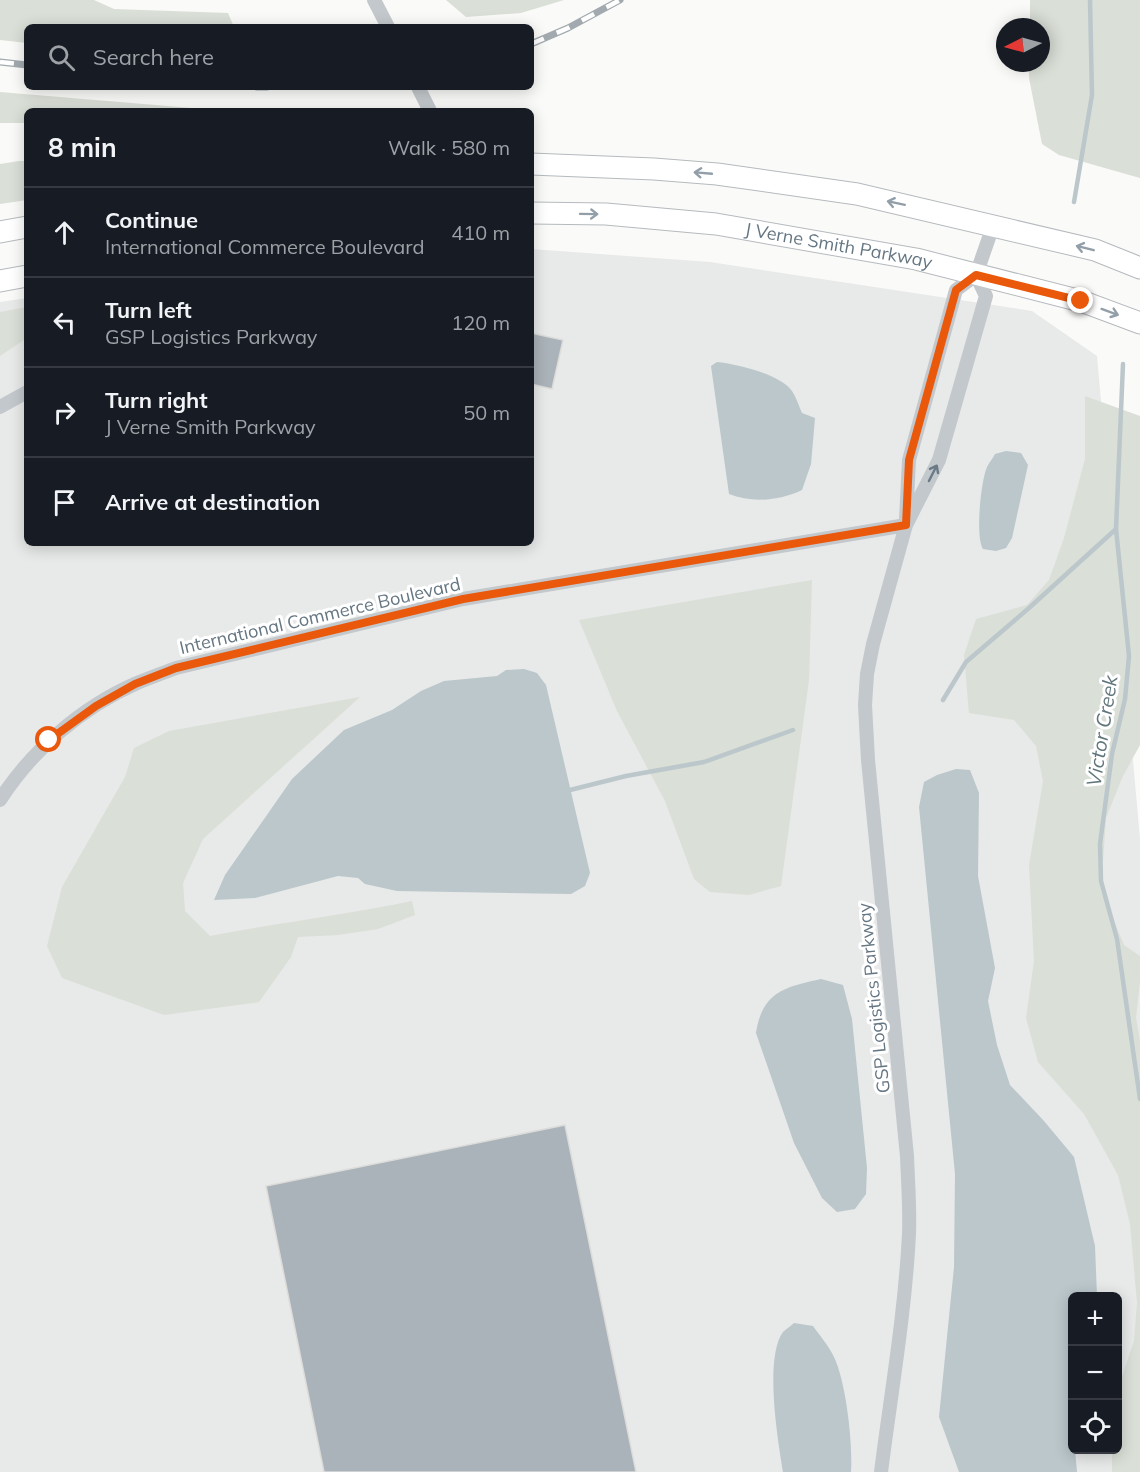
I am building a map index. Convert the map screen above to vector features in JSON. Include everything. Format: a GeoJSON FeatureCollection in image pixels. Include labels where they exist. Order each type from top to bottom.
{"type":"FeatureCollection","features":[{"type":"Feature","properties":{"kind":"main road"},"geometry":{"type":"LineString","coordinates":[[534,164],[717,174],[856,194],[1095,250],[1140,268]]}},
{"type":"Feature","properties":{"kind":"main road","name":"J Verne Smith Parkway"},"geometry":{"type":"LineString","coordinates":[[534,213],[606,214],[716,224],[916,259],[1081,301],[1140,323]]}},
{"type":"Feature","properties":{"kind":"main road"},"geometry":{"type":"LineString","coordinates":[[0,232],[24,228]]}},
{"type":"Feature","properties":{"kind":"main road"},"geometry":{"type":"LineString","coordinates":[[0,281],[24,277]]}},
{"type":"Feature","properties":{"kind":"street"},"geometry":{"type":"LineString","coordinates":[[374,0],[386,24]]}},
{"type":"Feature","properties":{"kind":"street"},"geometry":{"type":"LineString","coordinates":[[420,90],[428,108]]}},
{"type":"Feature","properties":{"kind":"street","name":"GSP Logistics Parkway"},"geometry":{"type":"LineString","coordinates":[[906,525],[909,460],[956,290],[976,275],[993,226]]}},
{"type":"Feature","properties":{"kind":"street","name":"GSP Logistics Parkway"},"geometry":{"type":"LineString","coordinates":[[881,1472],[906,1269],[909,1195],[868,760],[865,705],[867,674],[906,525],[939,460],[986,296],[976,275]]}},
{"type":"Feature","properties":{"kind":"street"},"geometry":{"type":"LineString","coordinates":[[0,407],[24,394]]}},
{"type":"Feature","properties":{"kind":"street","name":"International Commerce Boulevard"},"geometry":{"type":"LineString","coordinates":[[0,800],[11,783],[49,740],[96,706],[135,684],[176,668],[463,599],[906,525]]}},
{"type":"Feature","properties":{"kind":"shaded area"},"geometry":{"type":"Polygon","coordinates":[[[0,0],[94,0],[114,9],[228,13],[233,24],[24,24],[24,43],[0,40],[0,0]]]}},
{"type":"Feature","properties":{"kind":"shaded area"},"geometry":{"type":"Polygon","coordinates":[[[446,0],[564,0],[521,13],[466,17],[446,0]]]}},
{"type":"Feature","properties":{"kind":"shaded area"},"geometry":{"type":"Polygon","coordinates":[[[1030,0],[1140,0],[1140,178],[1059,155],[1042,144],[1029,72],[1050,72],[1050,18],[1030,18],[1030,0]]]}},
{"type":"Feature","properties":{"kind":"shaded area"},"geometry":{"type":"Polygon","coordinates":[[[0,92],[191,108],[24,108],[24,123],[0,123],[0,92]]]}},
{"type":"Feature","properties":{"kind":"shaded area"},"geometry":{"type":"Polygon","coordinates":[[[24,161],[24,200],[0,204],[0,164],[24,161]]]}},
{"type":"Feature","properties":{"kind":"shaded area"},"geometry":{"type":"Polygon","coordinates":[[[534,249],[710,262],[1032,311],[1097,356],[1140,839],[1140,1472],[0,1472],[0,302],[24,298],[24,546],[534,546],[534,249]]]}},
{"type":"Feature","properties":{"kind":"shaded area"},"geometry":{"type":"Polygon","coordinates":[[[24,308],[24,340],[0,356],[0,312],[24,308]]]}},
{"type":"Feature","properties":{"kind":"shaded area"},"geometry":{"type":"Polygon","coordinates":[[[717,362],[746,368],[778,380],[792,391],[802,413],[815,418],[811,464],[802,490],[784,497],[766,500],[747,499],[729,494],[711,366],[717,362]]]}},
{"type":"Feature","properties":{"kind":"shaded area"},"geometry":{"type":"Polygon","coordinates":[[[1085,396],[1140,416],[1140,745],[1122,778],[1106,818],[1101,890],[1124,945],[1140,956],[1136,1018],[1140,1041],[1140,1472],[1112,1472],[1112,1454],[1122,1454],[1122,1376],[1134,1341],[1137,1303],[1130,1224],[1118,1175],[1084,1114],[1038,1062],[1026,1018],[1034,961],[1029,865],[1043,781],[1036,746],[1014,720],[969,713],[964,655],[976,619],[1027,605],[1049,580],[1064,538],[1085,459],[1085,396]]]}},
{"type":"Feature","properties":{"kind":"shaded area"},"geometry":{"type":"Polygon","coordinates":[[[1006,451],[1021,453],[1028,465],[1012,538],[1006,548],[996,551],[983,549],[979,521],[985,474],[995,454],[1006,451]]]}},
{"type":"Feature","properties":{"kind":"shaded area"},"geometry":{"type":"Polygon","coordinates":[[[812,580],[809,680],[781,886],[749,895],[710,892],[694,879],[665,801],[617,711],[579,620],[812,580]]]}},
{"type":"Feature","properties":{"kind":"shaded area"},"geometry":{"type":"Polygon","coordinates":[[[524,669],[537,673],[546,685],[590,873],[585,886],[571,894],[397,891],[365,884],[358,878],[338,876],[255,898],[214,900],[225,875],[292,779],[344,730],[392,710],[421,691],[444,681],[497,676],[506,670],[524,669]]]}},
{"type":"Feature","properties":{"kind":"shaded area"},"geometry":{"type":"Polygon","coordinates":[[[360,697],[203,839],[183,883],[185,911],[210,936],[412,901],[415,915],[378,929],[338,935],[298,937],[291,957],[259,1002],[164,1015],[62,978],[47,946],[62,887],[125,777],[134,748],[169,731],[360,697]]]}},
{"type":"Feature","properties":{"kind":"shaded area"},"geometry":{"type":"Polygon","coordinates":[[[956,769],[970,770],[979,793],[978,876],[995,968],[988,1001],[997,1045],[1010,1085],[1074,1157],[1095,1246],[1097,1292],[1068,1292],[1068,1454],[1075,1454],[1077,1472],[959,1472],[939,1417],[954,1267],[955,1174],[919,807],[924,782],[956,769]]]}},
{"type":"Feature","properties":{"kind":"shaded area"},"geometry":{"type":"Polygon","coordinates":[[[821,979],[843,985],[852,1019],[867,1168],[866,1194],[855,1209],[837,1212],[822,1198],[794,1143],[756,1033],[764,1008],[777,994],[796,985],[821,979]]]}},
{"type":"Feature","properties":{"kind":"shaded area"},"geometry":{"type":"Polygon","coordinates":[[[794,1323],[813,1326],[834,1357],[848,1413],[851,1472],[783,1472],[774,1400],[774,1360],[777,1344],[783,1332],[794,1323]]]}},
{"type":"Feature","properties":{"kind":"building"},"geometry":{"type":"Polygon","coordinates":[[[534,334],[563,340],[552,389],[534,385],[534,334]]]}},
{"type":"Feature","properties":{"kind":"building"},"geometry":{"type":"Polygon","coordinates":[[[565,1125],[636,1472],[324,1472],[266,1186],[565,1125]]]}},
{"type":"Feature","properties":{"kind":"waterway","name":"Victor Creek"},"geometry":{"type":"LineString","coordinates":[[1074,202],[1092,95],[1090,0]]}},
{"type":"Feature","properties":{"kind":"waterway","name":"Victor Creek"},"geometry":{"type":"LineString","coordinates":[[1123,364],[1116,529],[1129,656],[1125,699],[1112,754],[1100,844],[1101,881],[1117,939],[1140,1099]]}},
{"type":"Feature","properties":{"kind":"waterway"},"geometry":{"type":"LineString","coordinates":[[943,700],[966,662],[1116,529]]}},
{"type":"Feature","properties":{"kind":"waterway"},"geometry":{"type":"LineString","coordinates":[[570,790],[626,776],[704,762],[793,730]]}},
{"type":"Feature","properties":{"kind":"railway"},"geometry":{"type":"LineString","coordinates":[[534,43],[568,28],[620,0]]}},
{"type":"Feature","properties":{"kind":"railway"},"geometry":{"type":"LineString","coordinates":[[0,62],[24,65]]}},
{"type":"Feature","properties":{"kind":"route"},"geometry":{"type":"LineString","coordinates":[[49,740],[96,706],[135,684],[176,668],[463,599],[906,525],[909,460],[956,290],[976,275],[1081,301]]}}]}
